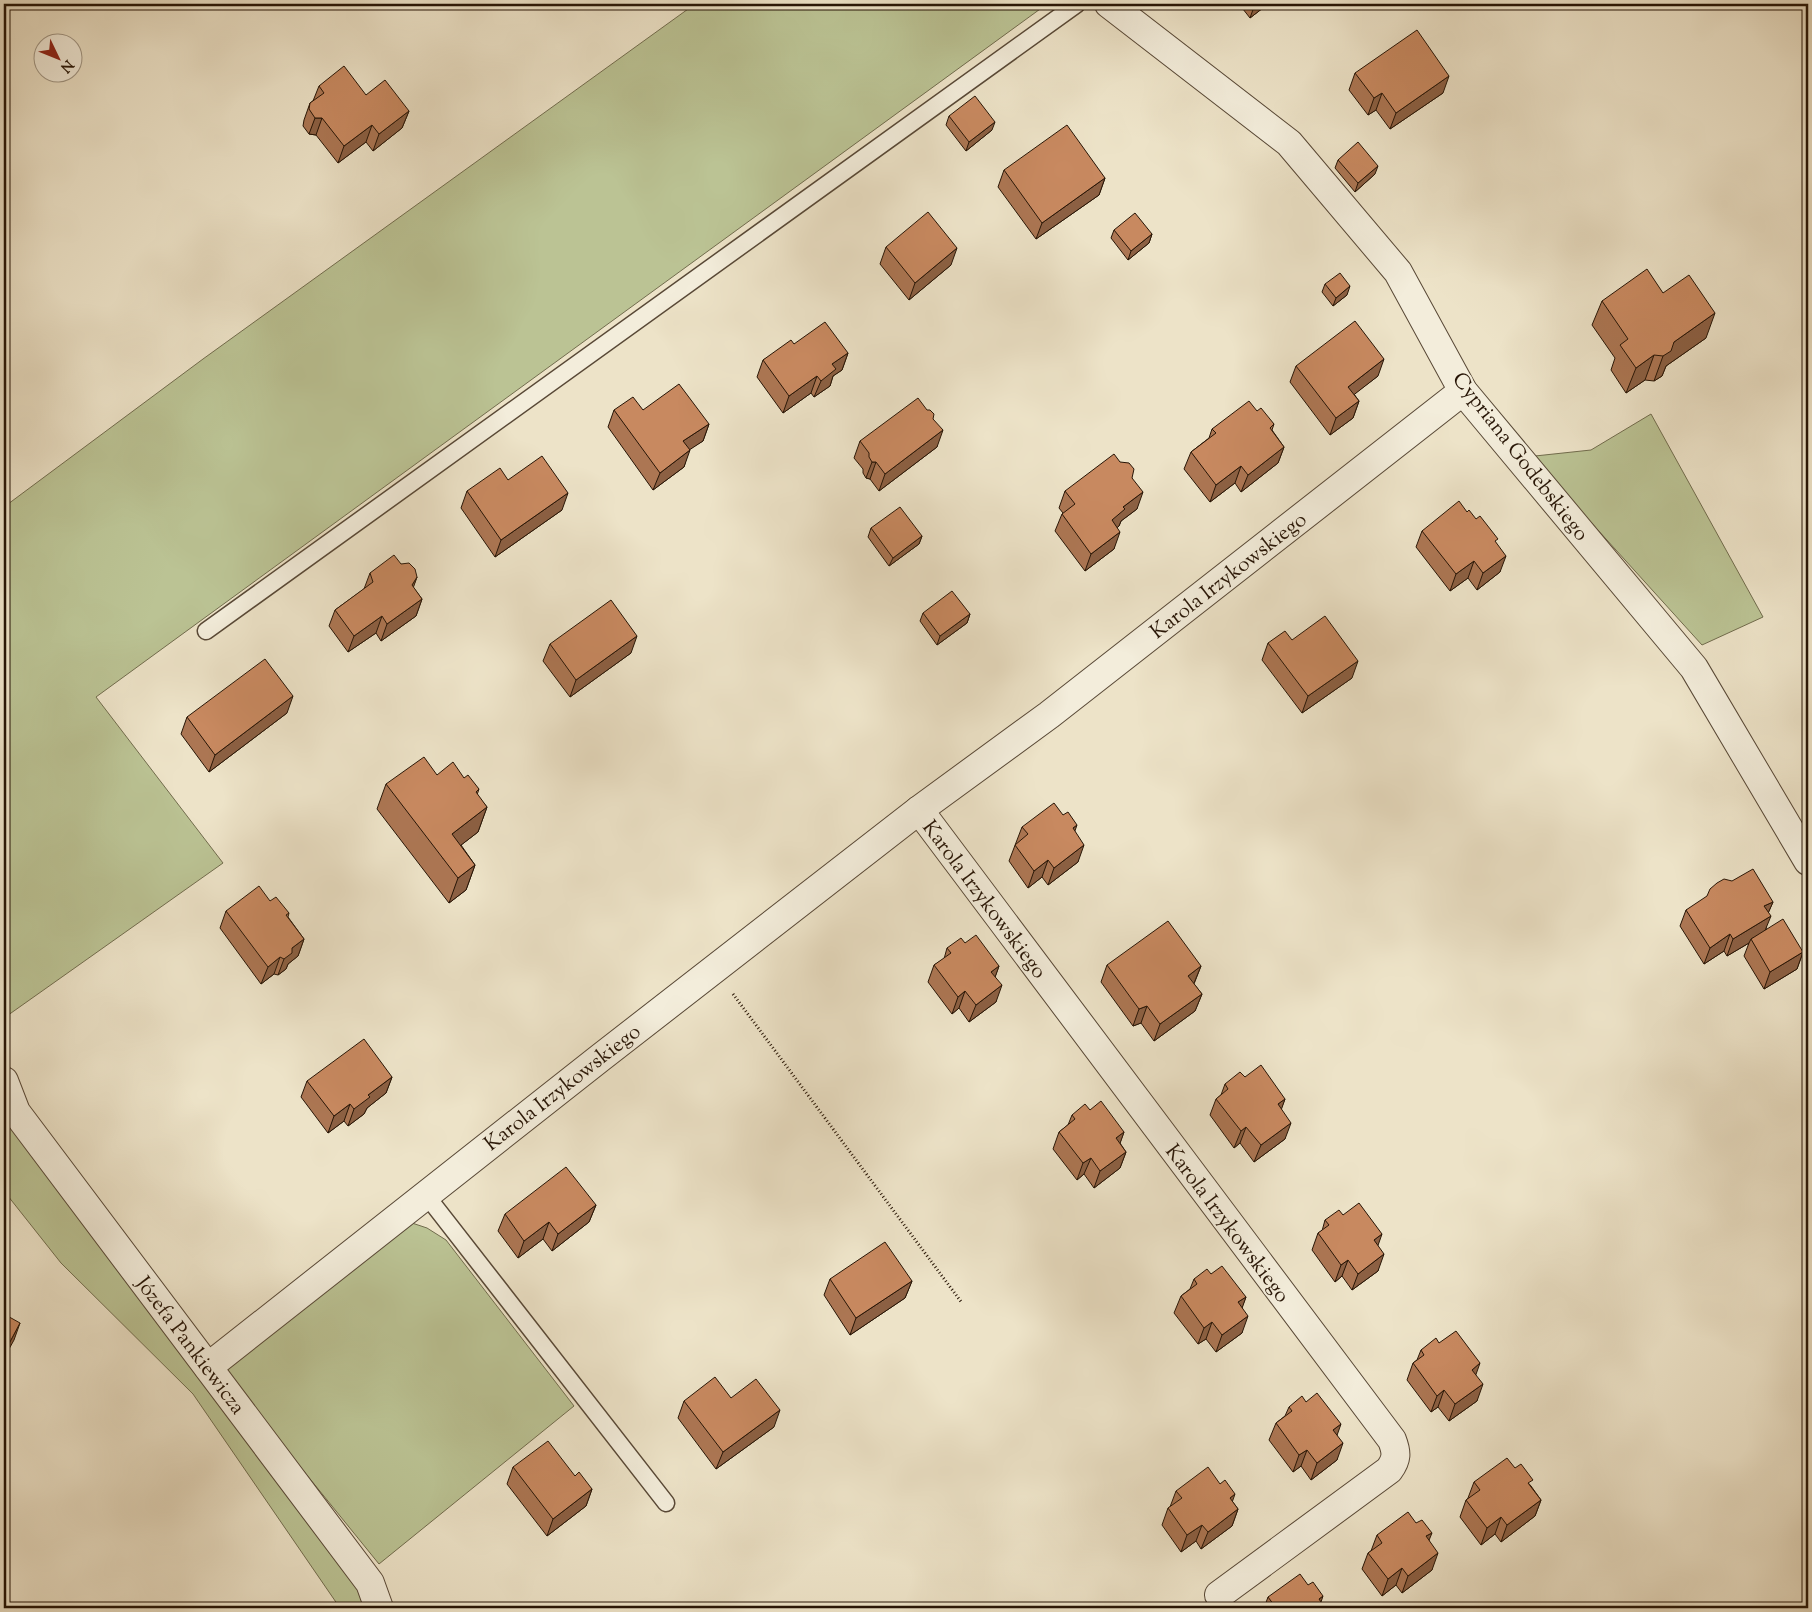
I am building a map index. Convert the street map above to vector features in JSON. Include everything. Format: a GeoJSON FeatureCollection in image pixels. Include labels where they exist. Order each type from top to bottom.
{"type":"FeatureCollection","features":[{"type":"Feature","properties":{"kind":"street","name":"Cypriana Godebskiego"},"geometry":{"type":"LineString","coordinates":[[1109,4],[1289,143],[1398,272],[1463,390],[1694,668],[1808,860]]}},
{"type":"Feature","properties":{"kind":"street","name":"Karola Irzykowskiego"},"geometry":{"type":"LineString","coordinates":[[208,1367],[714,969],[919,810],[1049,715],[1463,390]]}},
{"type":"Feature","properties":{"kind":"street","name":"Karola Irzykowskiego"},"geometry":{"type":"LineString","coordinates":[[919,810],[1392,1440],[1397,1452],[1394,1462],[1388,1470],[1219,1595]]}},
{"type":"Feature","properties":{"kind":"street","name":"Józefa Pankiewicza"},"geometry":{"type":"LineString","coordinates":[[4,1081],[16,1112],[370,1583],[379,1608]]}},
{"type":"Feature","properties":{"kind":"lane"},"geometry":{"type":"LineString","coordinates":[[206,631],[1077,4]]}},
{"type":"Feature","properties":{"kind":"lane"},"geometry":{"type":"LineString","coordinates":[[426,1195],[666,1503]]}},
{"type":"Feature","properties":{"kind":"path"},"geometry":{"type":"LineString","coordinates":[[714,969],[962,1303]]}},
{"type":"Feature","properties":{"kind":"green space"},"geometry":{"type":"Polygon","coordinates":[[[695,4],[1047,4],[96,697],[223,863],[4,1018],[4,507],[203,359],[695,4]]]}},
{"type":"Feature","properties":{"kind":"green space"},"geometry":{"type":"Polygon","coordinates":[[[1651,414],[1763,617],[1702,645],[1558,486],[1535,456],[1591,450],[1651,414]]]}},
{"type":"Feature","properties":{"kind":"green space"},"geometry":{"type":"Polygon","coordinates":[[[4,1114],[361,1585],[369,1608],[340,1608],[193,1394],[61,1263],[4,1191],[4,1114]]]}},
{"type":"Feature","properties":{"kind":"green space"},"geometry":{"type":"Polygon","coordinates":[[[412,1223],[427,1228],[446,1240],[574,1406],[379,1564],[220,1368],[412,1223]]]}},
{"type":"Feature","properties":{"kind":"building"},"geometry":{"type":"Polygon","coordinates":[[[1417,30],[1449,76],[1396,113],[1382,93],[1374,98],[1355,73],[1417,30]]]}},
{"type":"Feature","properties":{"kind":"building"},"geometry":{"type":"Polygon","coordinates":[[[344,66],[366,95],[385,80],[409,111],[379,134],[372,125],[344,146],[322,118],[315,118],[309,109],[310,103],[324,93],[319,86],[344,66]]]}},
{"type":"Feature","properties":{"kind":"building"},"geometry":{"type":"Polygon","coordinates":[[[975,96],[995,122],[969,142],[949,116],[975,96]]]}},
{"type":"Feature","properties":{"kind":"building"},"geometry":{"type":"Polygon","coordinates":[[[1067,125],[1105,178],[1042,223],[1004,170],[1067,125]]]}},
{"type":"Feature","properties":{"kind":"building"},"geometry":{"type":"Polygon","coordinates":[[[1358,142],[1378,166],[1358,183],[1338,160],[1358,142]]]}},
{"type":"Feature","properties":{"kind":"building"},"geometry":{"type":"Polygon","coordinates":[[[928,212],[957,248],[915,283],[886,247],[928,212]]]}},
{"type":"Feature","properties":{"kind":"building"},"geometry":{"type":"Polygon","coordinates":[[[1135,213],[1152,234],[1131,251],[1114,230],[1135,213]]]}},
{"type":"Feature","properties":{"kind":"building"},"geometry":{"type":"Polygon","coordinates":[[[1647,269],[1663,293],[1689,275],[1715,313],[1674,342],[1671,351],[1663,356],[1654,355],[1636,368],[1620,345],[1628,339],[1602,301],[1647,269]]]}},
{"type":"Feature","properties":{"kind":"building"},"geometry":{"type":"Polygon","coordinates":[[[1340,273],[1350,286],[1336,298],[1325,284],[1340,273]]]}},
{"type":"Feature","properties":{"kind":"building"},"geometry":{"type":"Polygon","coordinates":[[[1355,321],[1384,359],[1348,387],[1359,401],[1336,418],[1296,366],[1355,321]]]}},
{"type":"Feature","properties":{"kind":"building"},"geometry":{"type":"Polygon","coordinates":[[[825,322],[848,353],[832,364],[836,369],[821,381],[817,376],[789,396],[763,360],[791,340],[794,344],[825,322]]]}},
{"type":"Feature","properties":{"kind":"building"},"geometry":{"type":"Polygon","coordinates":[[[679,384],[709,424],[683,441],[690,450],[660,473],[614,410],[633,397],[643,410],[679,384]]]}},
{"type":"Feature","properties":{"kind":"building"},"geometry":{"type":"Polygon","coordinates":[[[918,398],[927,410],[934,414],[933,419],[943,430],[885,474],[876,462],[872,462],[869,453],[860,441],[918,398]]]}},
{"type":"Feature","properties":{"kind":"building"},"geometry":{"type":"Polygon","coordinates":[[[1249,401],[1257,411],[1261,408],[1274,424],[1270,428],[1284,447],[1248,475],[1241,466],[1216,485],[1191,452],[1216,433],[1212,429],[1249,401]]]}},
{"type":"Feature","properties":{"kind":"building"},"geometry":{"type":"Polygon","coordinates":[[[1114,454],[1120,462],[1129,463],[1134,469],[1132,478],[1143,492],[1123,507],[1125,509],[1112,520],[1120,532],[1091,554],[1062,514],[1075,504],[1065,491],[1114,454]]]}},
{"type":"Feature","properties":{"kind":"building"},"geometry":{"type":"Polygon","coordinates":[[[542,456],[568,493],[501,540],[467,491],[500,468],[508,480],[542,456]]]}},
{"type":"Feature","properties":{"kind":"building"},"geometry":{"type":"Polygon","coordinates":[[[1459,501],[1467,512],[1469,510],[1476,519],[1480,516],[1498,539],[1495,541],[1506,556],[1483,573],[1474,561],[1456,574],[1422,531],[1459,501]]]}},
{"type":"Feature","properties":{"kind":"building"},"geometry":{"type":"Polygon","coordinates":[[[900,507],[922,536],[893,558],[871,528],[900,507]]]}},
{"type":"Feature","properties":{"kind":"building"},"geometry":{"type":"Polygon","coordinates":[[[394,555],[401,564],[409,563],[415,569],[417,577],[412,585],[422,599],[387,624],[382,616],[354,636],[335,610],[373,582],[370,573],[394,555]]]}},
{"type":"Feature","properties":{"kind":"building"},"geometry":{"type":"Polygon","coordinates":[[[952,591],[970,614],[940,636],[923,613],[952,591]]]}},
{"type":"Feature","properties":{"kind":"building"},"geometry":{"type":"Polygon","coordinates":[[[611,600],[637,636],[576,680],[550,644],[611,600]]]}},
{"type":"Feature","properties":{"kind":"building"},"geometry":{"type":"Polygon","coordinates":[[[1325,616],[1358,661],[1308,696],[1268,643],[1285,631],[1292,640],[1325,616]]]}},
{"type":"Feature","properties":{"kind":"building"},"geometry":{"type":"Polygon","coordinates":[[[265,659],[293,696],[215,755],[187,717],[265,659]]]}},
{"type":"Feature","properties":{"kind":"building"},"geometry":{"type":"Polygon","coordinates":[[[424,757],[437,775],[453,762],[464,778],[468,775],[479,789],[476,792],[487,807],[452,834],[475,865],[458,878],[386,784],[424,757]]]}},
{"type":"Feature","properties":{"kind":"building"},"geometry":{"type":"Polygon","coordinates":[[[1054,803],[1063,815],[1068,812],[1077,825],[1073,828],[1084,845],[1054,868],[1048,860],[1034,871],[1015,845],[1028,834],[1022,827],[1054,803]]]}},
{"type":"Feature","properties":{"kind":"building"},"geometry":{"type":"Polygon","coordinates":[[[1753,869],[1773,902],[1764,906],[1771,916],[1733,939],[1730,934],[1710,948],[1686,910],[1707,896],[1710,889],[1717,883],[1724,879],[1732,881],[1753,869]]]}},
{"type":"Feature","properties":{"kind":"building"},"geometry":{"type":"Polygon","coordinates":[[[259,886],[270,901],[276,897],[289,913],[286,915],[304,939],[292,948],[292,953],[284,959],[280,957],[268,967],[226,911],[259,886]]]}},
{"type":"Feature","properties":{"kind":"building"},"geometry":{"type":"Polygon","coordinates":[[[1783,919],[1803,952],[1770,972],[1751,939],[1783,919]]]}},
{"type":"Feature","properties":{"kind":"building"},"geometry":{"type":"Polygon","coordinates":[[[1168,921],[1201,966],[1188,976],[1202,994],[1160,1024],[1147,1006],[1139,1009],[1107,965],[1168,921]]]}},
{"type":"Feature","properties":{"kind":"building"},"geometry":{"type":"Polygon","coordinates":[[[976,935],[999,966],[991,972],[1002,985],[976,1005],[965,991],[958,997],[934,965],[951,953],[947,948],[961,938],[965,943],[976,935]]]}},
{"type":"Feature","properties":{"kind":"building"},"geometry":{"type":"Polygon","coordinates":[[[364,1039],[392,1077],[368,1095],[370,1097],[354,1109],[350,1104],[334,1116],[307,1081],[364,1039]]]}},
{"type":"Feature","properties":{"kind":"building"},"geometry":{"type":"Polygon","coordinates":[[[1261,1065],[1285,1099],[1278,1104],[1291,1123],[1261,1145],[1246,1127],[1241,1131],[1216,1099],[1228,1089],[1225,1084],[1240,1072],[1245,1077],[1261,1065]]]}},
{"type":"Feature","properties":{"kind":"building"},"geometry":{"type":"Polygon","coordinates":[[[1101,1101],[1124,1132],[1116,1138],[1126,1152],[1100,1171],[1091,1158],[1083,1163],[1059,1132],[1075,1119],[1072,1115],[1085,1104],[1090,1110],[1101,1101]]]}},
{"type":"Feature","properties":{"kind":"building"},"geometry":{"type":"Polygon","coordinates":[[[566,1167],[596,1205],[558,1234],[549,1222],[524,1241],[505,1214],[566,1167]]]}},
{"type":"Feature","properties":{"kind":"building"},"geometry":{"type":"Polygon","coordinates":[[[1359,1203],[1382,1234],[1374,1240],[1384,1254],[1358,1274],[1348,1260],[1341,1265],[1318,1233],[1329,1225],[1325,1220],[1339,1210],[1343,1215],[1359,1203]]]}},
{"type":"Feature","properties":{"kind":"building"},"geometry":{"type":"Polygon","coordinates":[[[885,1242],[912,1281],[856,1318],[830,1279],[885,1242]]]}},
{"type":"Feature","properties":{"kind":"building"},"geometry":{"type":"Polygon","coordinates":[[[1222,1266],[1246,1297],[1238,1302],[1248,1316],[1222,1335],[1212,1322],[1204,1328],[1181,1296],[1197,1284],[1194,1279],[1207,1269],[1211,1274],[1222,1266]]]}},
{"type":"Feature","properties":{"kind":"building"},"geometry":{"type":"Polygon","coordinates":[[[4,1314],[20,1323],[4,1353],[4,1314]]]}},
{"type":"Feature","properties":{"kind":"building"},"geometry":{"type":"Polygon","coordinates":[[[1456,1331],[1480,1363],[1472,1370],[1483,1384],[1455,1404],[1444,1390],[1437,1396],[1413,1363],[1424,1355],[1421,1350],[1436,1338],[1439,1343],[1456,1331]]]}},
{"type":"Feature","properties":{"kind":"building"},"geometry":{"type":"Polygon","coordinates":[[[715,1377],[731,1398],[756,1379],[780,1410],[723,1452],[684,1401],[715,1377]]]}},
{"type":"Feature","properties":{"kind":"building"},"geometry":{"type":"Polygon","coordinates":[[[1317,1393],[1341,1424],[1333,1430],[1343,1443],[1317,1463],[1307,1450],[1299,1455],[1276,1423],[1292,1411],[1289,1407],[1302,1396],[1306,1402],[1317,1393]]]}},
{"type":"Feature","properties":{"kind":"building"},"geometry":{"type":"Polygon","coordinates":[[[548,1441],[575,1476],[579,1472],[592,1489],[553,1519],[513,1467],[548,1441]]]}},
{"type":"Feature","properties":{"kind":"building"},"geometry":{"type":"Polygon","coordinates":[[[1507,1458],[1515,1468],[1521,1464],[1533,1480],[1528,1483],[1541,1500],[1507,1525],[1501,1517],[1487,1528],[1466,1500],[1480,1490],[1474,1482],[1507,1458]]]}},
{"type":"Feature","properties":{"kind":"building"},"geometry":{"type":"Polygon","coordinates":[[[1208,1467],[1220,1484],[1225,1480],[1235,1494],[1230,1498],[1238,1509],[1208,1532],[1202,1525],[1187,1535],[1168,1508],[1182,1498],[1176,1491],[1208,1467]]]}},
{"type":"Feature","properties":{"kind":"building"},"geometry":{"type":"Polygon","coordinates":[[[1408,1512],[1416,1523],[1422,1520],[1432,1533],[1426,1536],[1438,1553],[1408,1576],[1402,1568],[1388,1579],[1368,1553],[1382,1543],[1377,1535],[1408,1512]]]}},
{"type":"Feature","properties":{"kind":"building"},"geometry":{"type":"Polygon","coordinates":[[[1300,1574],[1308,1585],[1313,1582],[1323,1596],[1319,1599],[1325,1608],[1270,1608],[1274,1605],[1268,1597],[1300,1574]]]}}]}
